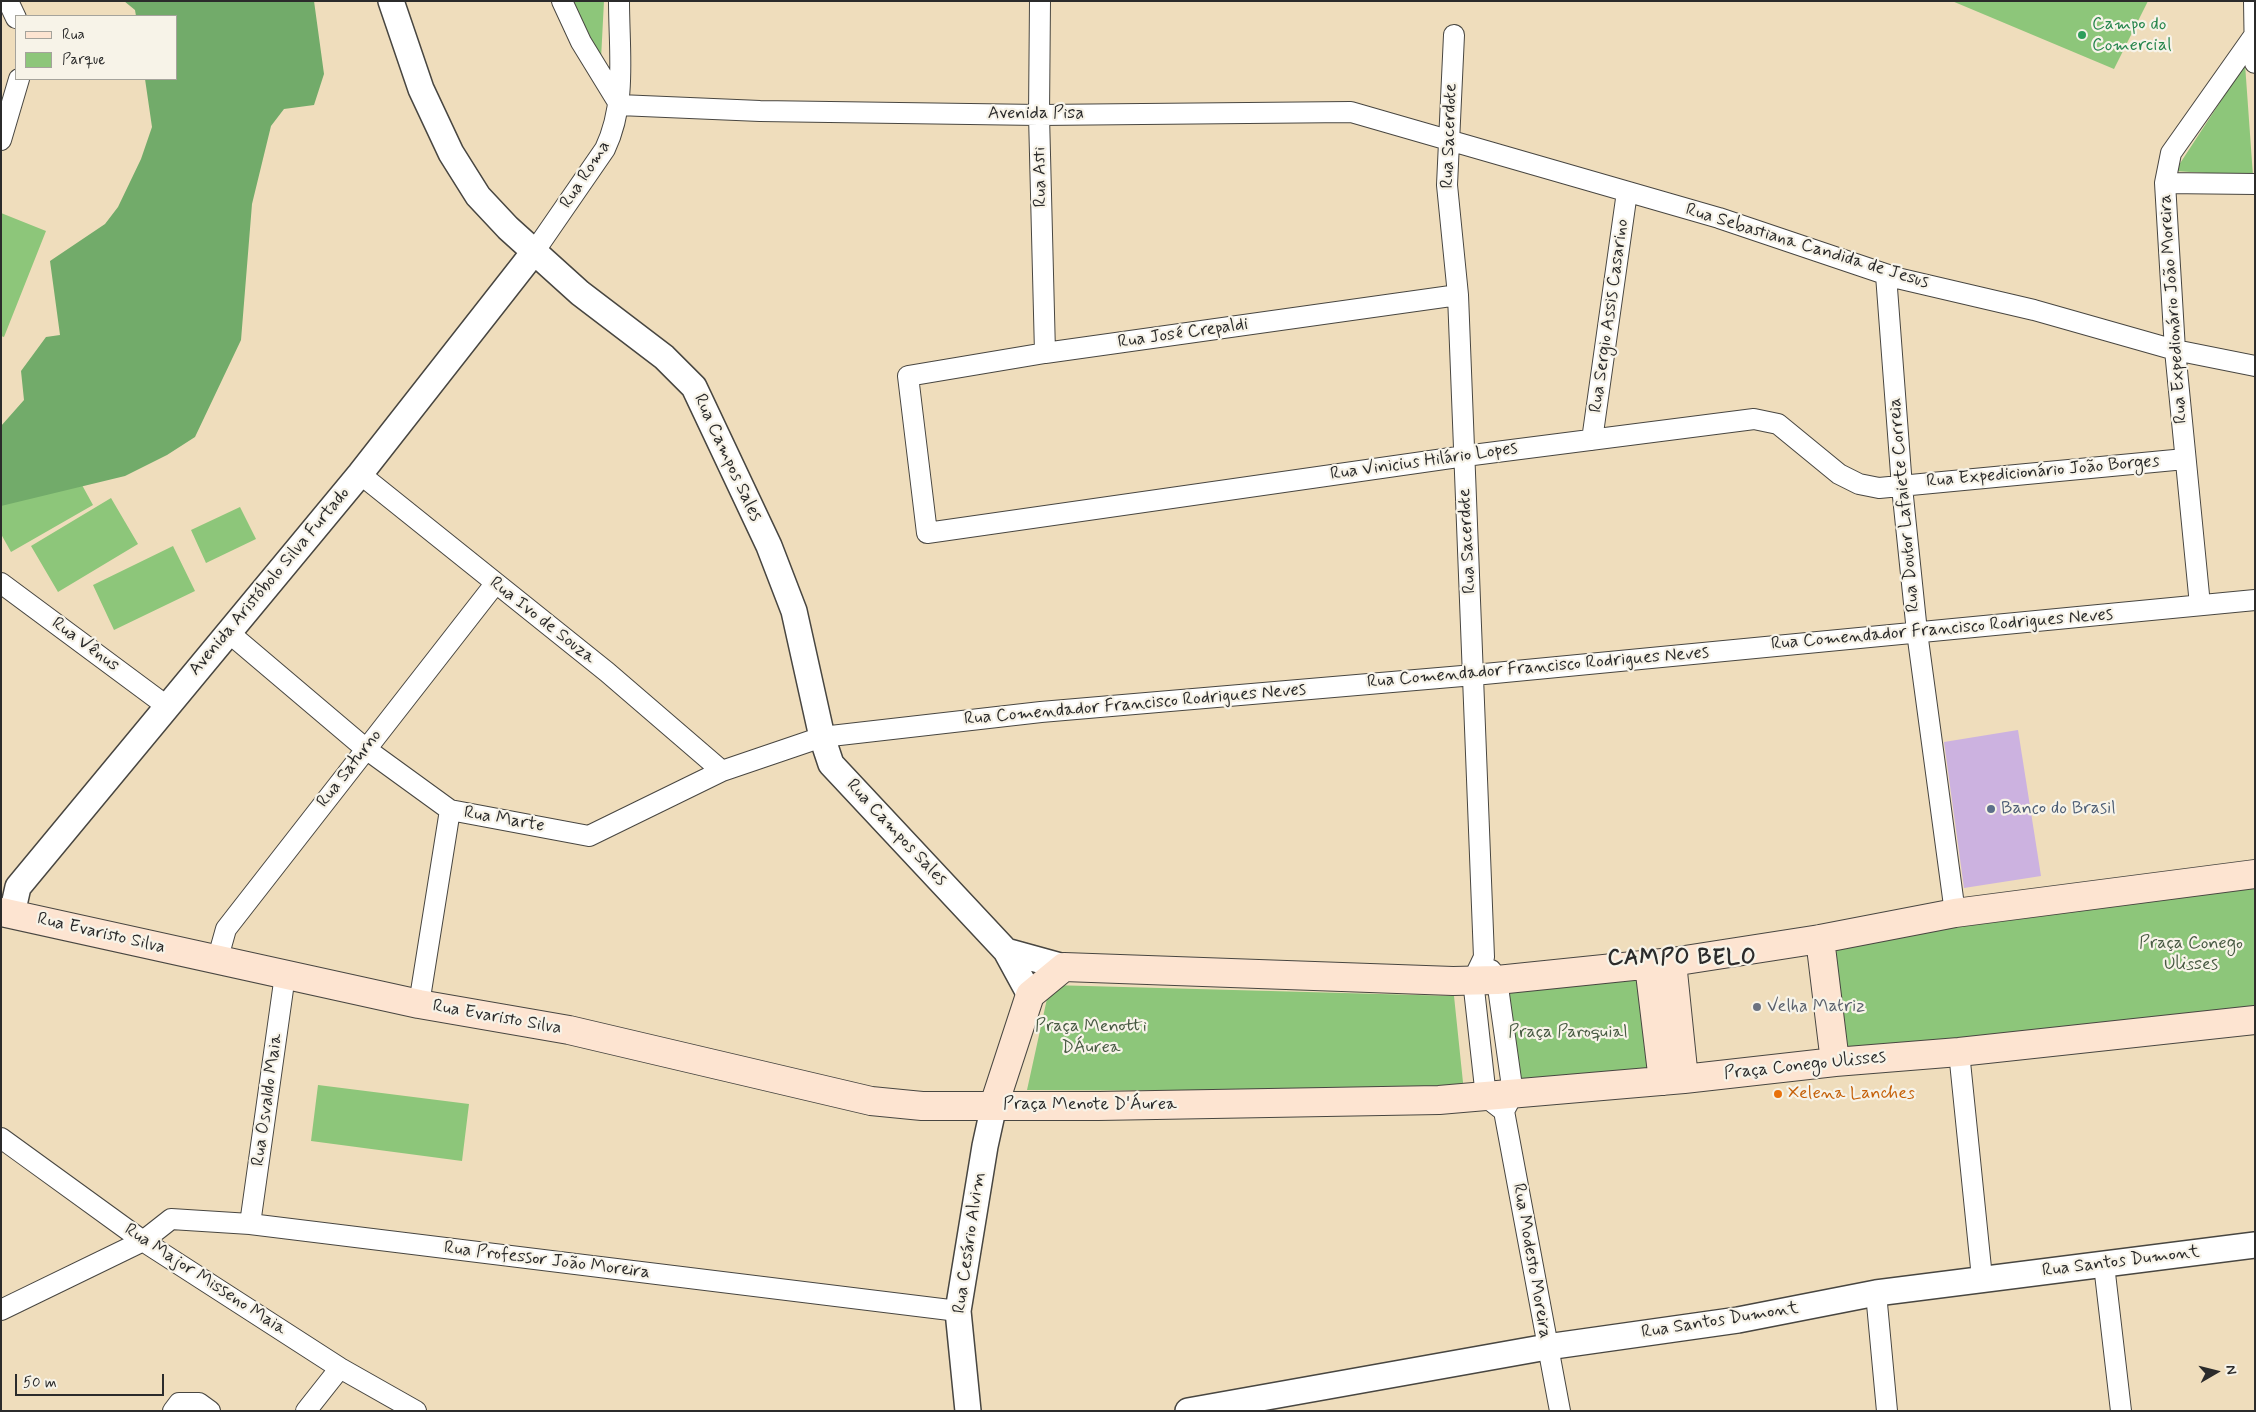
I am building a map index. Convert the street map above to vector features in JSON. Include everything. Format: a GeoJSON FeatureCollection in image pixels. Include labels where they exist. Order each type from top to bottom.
{"type":"FeatureCollection","features":[{"type":"Feature","properties":{"kind":"main road"},"geometry":{"type":"LineString","coordinates":[[1030,995],[1064,967],[1485,973],[1660,963],[1830,937],[1955,913],[2255,874]]}},
{"type":"Feature","properties":{"kind":"main road","name":"Rua Evaristo Silva"},"geometry":{"type":"LineString","coordinates":[[7,913],[217,961],[419,1004],[568,1030],[871,1101],[922,1106],[994,1105]]}},
{"type":"Feature","properties":{"kind":"main road"},"geometry":{"type":"LineString","coordinates":[[1830,937],[1835,1062]]}},
{"type":"Feature","properties":{"kind":"main road"},"geometry":{"type":"LineString","coordinates":[[1660,963],[1674,1080]]}},
{"type":"Feature","properties":{"kind":"main road","name":"Praça Menote D'Áurea"},"geometry":{"type":"LineString","coordinates":[[1030,995],[994,1105],[1099,1106],[1501,1100],[1674,1080]]}},
{"type":"Feature","properties":{"kind":"main road","name":"Praça Conego Ulisses"},"geometry":{"type":"LineString","coordinates":[[1674,1080],[2255,1020]]}},
{"type":"Feature","properties":{"kind":"street"},"geometry":{"type":"LineString","coordinates":[[8,1],[15,17]]}},
{"type":"Feature","properties":{"kind":"street","name":"Rua Campos Sales"},"geometry":{"type":"LineString","coordinates":[[391,1],[421,89],[450,153],[478,196],[508,228],[580,293],[664,357],[694,387],[769,546],[794,610],[822,737],[831,764],[1006,951],[1030,995]]}},
{"type":"Feature","properties":{"kind":"street"},"geometry":{"type":"LineString","coordinates":[[562,1],[581,42],[620,105]]}},
{"type":"Feature","properties":{"kind":"street","name":"Rua Roma"},"geometry":{"type":"LineString","coordinates":[[534,252],[605,149],[613,132],[620,105],[619,1]]}},
{"type":"Feature","properties":{"kind":"street","name":"Rua Asti"},"geometry":{"type":"LineString","coordinates":[[1040,1],[1039,115],[1045,353]]}},
{"type":"Feature","properties":{"kind":"street","name":"Rua Expedionário João Moreira"},"geometry":{"type":"LineString","coordinates":[[2200,605],[2175,350],[2165,183],[2171,154],[2249,62],[2253,38],[2254,1]]}},
{"type":"Feature","properties":{"kind":"street"},"geometry":{"type":"LineString","coordinates":[[1,26],[15,19]]}},
{"type":"Feature","properties":{"kind":"street","name":"Rua Sacerdote"},"geometry":{"type":"LineString","coordinates":[[1454,35],[1447,185],[1458,295],[1485,973]]}},
{"type":"Feature","properties":{"kind":"street"},"geometry":{"type":"LineString","coordinates":[[1,140],[19,80]]}},
{"type":"Feature","properties":{"kind":"street","name":"Avenida Pisa"},"geometry":{"type":"LineString","coordinates":[[620,105],[770,111],[1039,115],[1351,112],[1448,140]]}},
{"type":"Feature","properties":{"kind":"street","name":"Rua Sebastiana Candida de Jesus"},"geometry":{"type":"LineString","coordinates":[[1448,140],[1719,218],[1886,275],[2034,310],[2175,350],[2255,366]]}},
{"type":"Feature","properties":{"kind":"street"},"geometry":{"type":"LineString","coordinates":[[2165,183],[2255,184]]}},
{"type":"Feature","properties":{"kind":"street","name":"Rua Sergio Assis Casarino"},"geometry":{"type":"LineString","coordinates":[[1592,440],[1627,192]]}},
{"type":"Feature","properties":{"kind":"street","name":"Avenida Aristóbolo Silva Furtado"},"geometry":{"type":"LineString","coordinates":[[7,913],[18,888],[360,474],[534,252]]}},
{"type":"Feature","properties":{"kind":"street","name":"Rua Doutor Lafaiete Correia"},"geometry":{"type":"LineString","coordinates":[[1886,275],[1902,487],[1917,632],[1955,913]]}},
{"type":"Feature","properties":{"kind":"street","name":"Rua José Crepaldi"},"geometry":{"type":"LineString","coordinates":[[926,534],[908,376],[1045,353],[1458,295]]}},
{"type":"Feature","properties":{"kind":"street","name":"Rua Vinicius Hilário Lopes"},"geometry":{"type":"LineString","coordinates":[[926,534],[1465,456],[1754,419],[1778,424],[1839,474],[1859,484],[1879,488],[1902,487]]}},
{"type":"Feature","properties":{"kind":"street","name":"Rua Expedicionário João Borges"},"geometry":{"type":"LineString","coordinates":[[1902,487],[1930,482],[2185,459]]}},
{"type":"Feature","properties":{"kind":"street","name":"Rua Ivo de Souza"},"geometry":{"type":"LineString","coordinates":[[360,474],[606,672],[722,771]]}},
{"type":"Feature","properties":{"kind":"street","name":"Rua Saturno"},"geometry":{"type":"LineString","coordinates":[[217,961],[226,929],[495,584]]}},
{"type":"Feature","properties":{"kind":"street","name":"Rua Vênus"},"geometry":{"type":"LineString","coordinates":[[4,592],[168,707]]}},
{"type":"Feature","properties":{"kind":"street","name":"Rua Comendador Francisco Rodrigues Neves"},"geometry":{"type":"LineString","coordinates":[[822,737],[1041,712],[1474,675],[2255,600]]}},
{"type":"Feature","properties":{"kind":"street","name":"Rua Marte"},"geometry":{"type":"LineString","coordinates":[[228,632],[366,749],[450,810],[589,836],[722,771],[822,737]]}},
{"type":"Feature","properties":{"kind":"street"},"geometry":{"type":"LineString","coordinates":[[419,1004],[450,810]]}},
{"type":"Feature","properties":{"kind":"street"},"geometry":{"type":"LineString","coordinates":[[1006,951],[1064,967]]}},
{"type":"Feature","properties":{"kind":"street"},"geometry":{"type":"LineString","coordinates":[[1485,973],[1501,1100]]}},
{"type":"Feature","properties":{"kind":"street"},"geometry":{"type":"LineString","coordinates":[[1485,973],[1501,1100]]}},
{"type":"Feature","properties":{"kind":"street","name":"Rua Osvaldo Maia"},"geometry":{"type":"LineString","coordinates":[[250,1224],[286,975]]}},
{"type":"Feature","properties":{"kind":"street"},"geometry":{"type":"LineString","coordinates":[[1959,1052],[1982,1278]]}},
{"type":"Feature","properties":{"kind":"street","name":"Rua Modesto Moreira"},"geometry":{"type":"LineString","coordinates":[[1501,1100],[1560,1411]]}},
{"type":"Feature","properties":{"kind":"street","name":"Rua Cesário Alvim"},"geometry":{"type":"LineString","coordinates":[[968,1411],[958,1311],[985,1146],[994,1105]]}},
{"type":"Feature","properties":{"kind":"street","name":"Rua Major Misseno Maia"},"geometry":{"type":"LineString","coordinates":[[1,1138],[143,1241],[340,1368],[416,1411]]}},
{"type":"Feature","properties":{"kind":"street","name":"Rua Professor João Moreira"},"geometry":{"type":"LineString","coordinates":[[1,1310],[143,1241],[171,1219],[250,1224],[958,1311]]}},
{"type":"Feature","properties":{"kind":"street","name":"Rua Santos Dumont"},"geometry":{"type":"LineString","coordinates":[[1188,1411],[1547,1347],[1738,1320],[1876,1293],[1982,1278],[2104,1265],[2255,1245]]}},
{"type":"Feature","properties":{"kind":"street"},"geometry":{"type":"LineString","coordinates":[[2104,1265],[2121,1411]]}},
{"type":"Feature","properties":{"kind":"street"},"geometry":{"type":"LineString","coordinates":[[1876,1293],[1887,1411]]}},
{"type":"Feature","properties":{"kind":"street"},"geometry":{"type":"LineString","coordinates":[[306,1411],[340,1368]]}},
{"type":"Feature","properties":{"kind":"street"},"geometry":{"type":"LineString","coordinates":[[173,1411],[179,1403],[199,1403],[210,1411]]}},
{"type":"Feature","properties":{"kind":"green space"},"geometry":{"type":"Polygon","coordinates":[[[124,1],[314,1],[324,74],[314,105],[284,109],[271,126],[252,204],[241,340],[195,437],[167,455],[125,476],[1,506],[1,426],[24,400],[21,371],[46,337],[60,335],[50,261],[105,224],[118,207],[141,159],[152,127],[145,80],[178,80],[178,15],[136,15],[135,10],[124,1]]]}},
{"type":"Feature","properties":{"kind":"green space"},"geometry":{"type":"Polygon","coordinates":[[[573,1],[604,1],[601,59],[573,1]]]}},
{"type":"Feature","properties":{"kind":"green space","name":"Campo do Comercial"},"geometry":{"type":"Polygon","coordinates":[[[1952,1],[2148,1],[2114,69],[1952,1]]]}},
{"type":"Feature","properties":{"kind":"green space"},"geometry":{"type":"Polygon","coordinates":[[[2245,64],[2253,176],[2175,171],[2245,64]]]}},
{"type":"Feature","properties":{"kind":"green space"},"geometry":{"type":"Polygon","coordinates":[[[1,213],[46,231],[4,337],[1,336],[1,213]]]}},
{"type":"Feature","properties":{"kind":"green space"},"geometry":{"type":"Polygon","coordinates":[[[60,445],[93,505],[11,552],[1,534],[1,479],[60,445]]]}},
{"type":"Feature","properties":{"kind":"green space"},"geometry":{"type":"Polygon","coordinates":[[[111,498],[138,544],[58,592],[31,546],[111,498]]]}},
{"type":"Feature","properties":{"kind":"green space"},"geometry":{"type":"Polygon","coordinates":[[[240,507],[256,539],[206,563],[191,530],[240,507]]]}},
{"type":"Feature","properties":{"kind":"green space"},"geometry":{"type":"Polygon","coordinates":[[[173,546],[195,591],[114,630],[93,585],[173,546]]]}},
{"type":"Feature","properties":{"kind":"green space","name":"Praça Conego Ulisses"},"geometry":{"type":"Polygon","coordinates":[[[2255,882],[2255,1011],[1846,1048],[1834,951],[1842,943],[2255,882]]]}},
{"type":"Feature","properties":{"kind":"green space","name":"Praça Paroquial"},"geometry":{"type":"Polygon","coordinates":[[[1645,976],[1657,1068],[1518,1087],[1505,993],[1645,976]]]}},
{"type":"Feature","properties":{"kind":"green space","name":"Praça Menotti DÁurea"},"geometry":{"type":"Polygon","coordinates":[[[1050,985],[1454,996],[1464,1092],[1027,1090],[1050,985]]]}},
{"type":"Feature","properties":{"kind":"green space"},"geometry":{"type":"Polygon","coordinates":[[[318,1085],[469,1104],[462,1161],[311,1141],[318,1085]]]}},
{"type":"Feature","properties":{"kind":"building","name":"Banco do Brasil"},"geometry":{"type":"Polygon","coordinates":[[[2018,730],[2041,876],[1964,888],[1944,742],[2018,730]]]}},
{"type":"Feature","properties":{"kind":"place","name":"Campo do Comercial"},"geometry":{"type":"Point","coordinates":[2082,35]}},
{"type":"Feature","properties":{"kind":"place","name":"Banco do Brasil"},"geometry":{"type":"Point","coordinates":[1991,809]}},
{"type":"Feature","properties":{"kind":"place","name":"Velha Matriz"},"geometry":{"type":"Point","coordinates":[1757,1007]}},
{"type":"Feature","properties":{"kind":"place","name":"Xelena Lanches"},"geometry":{"type":"Point","coordinates":[1778,1094]}},
{"type":"Feature","properties":{"kind":"district","name":"CAMPO BELO"},"geometry":{"type":"Point","coordinates":[1682,959]}}]}
